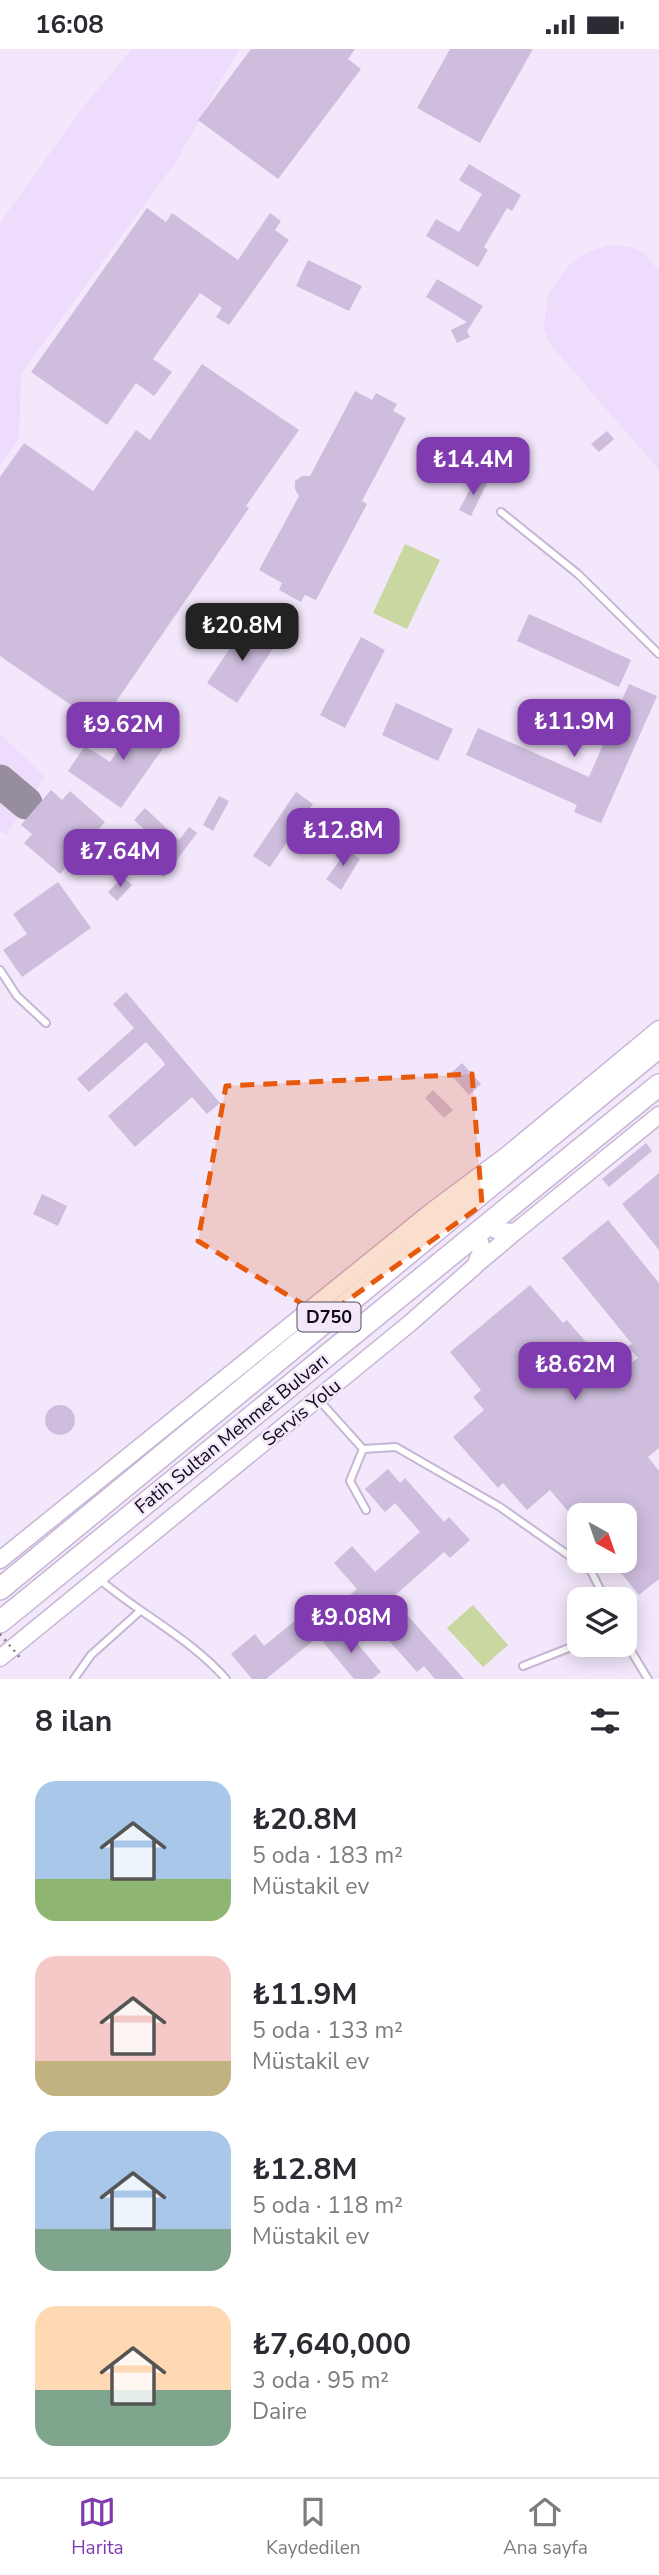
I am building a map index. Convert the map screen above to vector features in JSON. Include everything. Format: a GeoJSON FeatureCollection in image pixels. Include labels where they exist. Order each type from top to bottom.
{"type":"FeatureCollection","features":[{"type":"Feature","properties":{"kind":"highway","name":"Fatih Sultan Mehmet Bulvarı"},"geometry":{"type":"LineString","coordinates":[[0,1589],[659,1047]]}},
{"type":"Feature","properties":{"kind":"highway","name":"Fatih Sultan Mehmet Bulvarı"},"geometry":{"type":"LineString","coordinates":[[0,1622],[659,1085]]}},
{"type":"Feature","properties":{"kind":"street"},"geometry":{"type":"LineString","coordinates":[[0,1560],[432,1211],[507,1155],[659,1029]]}},
{"type":"Feature","properties":{"kind":"street"},"geometry":{"type":"LineString","coordinates":[[475,1266],[482,1249],[481,1228],[515,1232],[659,1115]]}},
{"type":"Feature","properties":{"kind":"street"},"geometry":{"type":"LineString","coordinates":[[498,1180],[507,1155]]}},
{"type":"Feature","properties":{"kind":"street"},"geometry":{"type":"LineString","coordinates":[[432,1211],[456,1213]]}},
{"type":"Feature","properties":{"kind":"street","name":"Servis Yolu"},"geometry":{"type":"LineString","coordinates":[[0,1658],[318,1399],[515,1232]]}},
{"type":"Feature","properties":{"kind":"lane"},"geometry":{"type":"LineString","coordinates":[[501,512],[578,574],[659,654]]}},
{"type":"Feature","properties":{"kind":"lane"},"geometry":{"type":"LineString","coordinates":[[0,969],[17,996],[46,1023]]}},
{"type":"Feature","properties":{"kind":"lane"},"geometry":{"type":"LineString","coordinates":[[318,1399],[363,1450]]}},
{"type":"Feature","properties":{"kind":"lane"},"geometry":{"type":"LineString","coordinates":[[363,1450],[396,1447],[500,1507],[591,1571],[598,1587]]}},
{"type":"Feature","properties":{"kind":"lane"},"geometry":{"type":"LineString","coordinates":[[363,1450],[350,1481],[366,1510]]}},
{"type":"Feature","properties":{"kind":"lane"},"geometry":{"type":"LineString","coordinates":[[97,1578],[139,1612],[181,1637],[226,1679]]}},
{"type":"Feature","properties":{"kind":"lane"},"geometry":{"type":"LineString","coordinates":[[74,1679],[91,1655],[139,1612]]}},
{"type":"Feature","properties":{"kind":"lane"},"geometry":{"type":"LineString","coordinates":[[523,1666],[567,1649]]}},
{"type":"Feature","properties":{"kind":"lane"},"geometry":{"type":"LineString","coordinates":[[635,1657],[648,1679]]}},
{"type":"Feature","properties":{"kind":"path"},"geometry":{"type":"LineString","coordinates":[[0,1634],[22,1660]]}},
{"type":"Feature","properties":{"kind":"highlighted area"},"geometry":{"type":"Polygon","coordinates":[[[472,1074],[482,1205],[324,1317],[198,1241],[226,1086],[472,1074]]]}},
{"type":"Feature","properties":{"kind":"shaded area"},"geometry":{"type":"Polygon","coordinates":[[[132,49],[239,49],[177,160],[21,374],[19,438],[0,465],[0,223],[82,108],[132,49]]]}},
{"type":"Feature","properties":{"kind":"shaded area"},"geometry":{"type":"Polygon","coordinates":[[[606,246],[628,246],[643,252],[659,271],[659,470],[549,343],[544,328],[548,294],[568,266],[584,254],[606,246]]]}},
{"type":"Feature","properties":{"kind":"shaded area"},"geometry":{"type":"Polygon","coordinates":[[[0,734],[45,777],[6,835],[0,830],[0,734]]]}},
{"type":"Feature","properties":{"kind":"green space"},"geometry":{"type":"Polygon","coordinates":[[[405,544],[440,560],[407,629],[373,613],[405,544]]]}},
{"type":"Feature","properties":{"kind":"green space"},"geometry":{"type":"Polygon","coordinates":[[[473,1605],[508,1645],[483,1667],[447,1628],[473,1605]]]}},
{"type":"Feature","properties":{"kind":"building"},"geometry":{"type":"Polygon","coordinates":[[[251,49],[355,49],[348,59],[361,69],[278,179],[198,120],[251,49]]]}},
{"type":"Feature","properties":{"kind":"building"},"geometry":{"type":"Polygon","coordinates":[[[450,49],[533,49],[480,143],[417,108],[450,49]]]}},
{"type":"Feature","properties":{"kind":"building"},"geometry":{"type":"Polygon","coordinates":[[[469,164],[521,195],[512,211],[507,208],[484,247],[488,250],[478,267],[426,236],[436,219],[459,232],[482,194],[459,180],[469,164]]]}},
{"type":"Feature","properties":{"kind":"building"},"geometry":{"type":"Polygon","coordinates":[[[147,208],[166,222],[172,213],[238,260],[270,213],[281,221],[275,230],[289,240],[229,325],[216,317],[222,308],[200,293],[153,359],[172,372],[154,396],[136,383],[107,425],[31,372],[147,208]]]}},
{"type":"Feature","properties":{"kind":"building"},"geometry":{"type":"Polygon","coordinates":[[[308,260],[362,286],[349,311],[296,286],[308,260]]]}},
{"type":"Feature","properties":{"kind":"building"},"geometry":{"type":"Polygon","coordinates":[[[437,279],[483,306],[467,331],[470,337],[457,343],[451,330],[467,322],[426,297],[437,279]]]}},
{"type":"Feature","properties":{"kind":"building"},"geometry":{"type":"Polygon","coordinates":[[[202,364],[299,430],[246,506],[249,508],[100,725],[0,656],[0,477],[24,443],[93,491],[136,430],[150,440],[202,364]]]}},
{"type":"Feature","properties":{"kind":"building"},"geometry":{"type":"Polygon","coordinates":[[[355,391],[372,400],[376,393],[397,404],[393,411],[406,418],[362,501],[367,504],[316,600],[305,595],[301,602],[279,590],[282,583],[259,570],[299,496],[295,481],[302,476],[310,476],[355,391]]]}},
{"type":"Feature","properties":{"kind":"building"},"geometry":{"type":"Polygon","coordinates":[[[607,431],[614,439],[599,452],[591,444],[607,431]]]}},
{"type":"Feature","properties":{"kind":"building"},"geometry":{"type":"Polygon","coordinates":[[[476,478],[487,483],[471,516],[459,510],[476,478]]]}},
{"type":"Feature","properties":{"kind":"building"},"geometry":{"type":"Polygon","coordinates":[[[529,614],[631,660],[619,687],[517,641],[529,614]]]}},
{"type":"Feature","properties":{"kind":"building"},"geometry":{"type":"Polygon","coordinates":[[[246,624],[276,644],[237,703],[207,683],[246,624]]]}},
{"type":"Feature","properties":{"kind":"building"},"geometry":{"type":"Polygon","coordinates":[[[361,637],[385,650],[345,728],[320,715],[361,637]]]}},
{"type":"Feature","properties":{"kind":"building"},"geometry":{"type":"Polygon","coordinates":[[[629,684],[657,696],[601,823],[574,812],[577,805],[466,755],[478,728],[589,777],[629,684]]]}},
{"type":"Feature","properties":{"kind":"building"},"geometry":{"type":"Polygon","coordinates":[[[396,703],[453,729],[438,761],[382,735],[396,703]]]}},
{"type":"Feature","properties":{"kind":"building"},"geometry":{"type":"Polygon","coordinates":[[[143,713],[173,734],[121,808],[68,771],[85,746],[110,762],[143,713]]]}},
{"type":"Feature","properties":{"kind":"building"},"geometry":{"type":"Polygon","coordinates":[[[51,790],[62,800],[70,791],[105,822],[60,874],[24,843],[32,834],[21,825],[51,790]]]}},
{"type":"Feature","properties":{"kind":"building"},"geometry":{"type":"Polygon","coordinates":[[[296,792],[313,804],[270,867],[253,856],[296,792]]]}},
{"type":"Feature","properties":{"kind":"building"},"geometry":{"type":"Polygon","coordinates":[[[219,796],[229,801],[213,831],[203,825],[219,796]]]}},
{"type":"Feature","properties":{"kind":"building"},"geometry":{"type":"Polygon","coordinates":[[[145,808],[179,840],[189,827],[197,833],[164,877],[156,871],[170,853],[134,820],[145,808]]]}},
{"type":"Feature","properties":{"kind":"building"},"geometry":{"type":"Polygon","coordinates":[[[342,846],[360,859],[341,890],[326,879],[340,860],[335,856],[342,846]]]}},
{"type":"Feature","properties":{"kind":"building"},"geometry":{"type":"Polygon","coordinates":[[[123,877],[132,885],[117,901],[108,892],[123,877]]]}},
{"type":"Feature","properties":{"kind":"building"},"geometry":{"type":"Polygon","coordinates":[[[58,882],[91,928],[22,977],[3,950],[27,934],[13,914],[58,882]]]}},
{"type":"Feature","properties":{"kind":"building"},"geometry":{"type":"Polygon","coordinates":[[[126,992],[220,1103],[207,1114],[192,1097],[135,1147],[108,1116],[165,1065],[163,1061],[146,1042],[89,1092],[77,1079],[134,1028],[113,1004],[126,992]]]}},
{"type":"Feature","properties":{"kind":"building"},"geometry":{"type":"Polygon","coordinates":[[[462,1063],[481,1084],[469,1095],[450,1074],[462,1063]]]}},
{"type":"Feature","properties":{"kind":"building"},"geometry":{"type":"Polygon","coordinates":[[[433,1090],[453,1110],[444,1118],[425,1098],[433,1090]]]}},
{"type":"Feature","properties":{"kind":"building"},"geometry":{"type":"Polygon","coordinates":[[[646,1143],[652,1151],[609,1187],[602,1179],[646,1143]]]}},
{"type":"Feature","properties":{"kind":"building"},"geometry":{"type":"Polygon","coordinates":[[[659,1173],[659,1250],[622,1204],[659,1173]]]}},
{"type":"Feature","properties":{"kind":"building"},"geometry":{"type":"Polygon","coordinates":[[[42,1194],[67,1206],[58,1226],[33,1214],[42,1194]]]}},
{"type":"Feature","properties":{"kind":"building"},"geometry":{"type":"Polygon","coordinates":[[[608,1220],[659,1283],[659,1448],[648,1457],[659,1471],[659,1579],[639,1595],[637,1587],[632,1587],[621,1573],[637,1573],[637,1503],[567,1503],[567,1510],[550,1490],[527,1510],[503,1483],[498,1488],[453,1437],[484,1410],[473,1397],[481,1390],[450,1352],[530,1285],[563,1323],[567,1320],[615,1376],[638,1358],[628,1346],[632,1344],[562,1258],[608,1220]]]}},
{"type":"Feature","properties":{"kind":"building"},"geometry":{"type":"Polygon","coordinates":[[[60,1405],[66,1406],[74,1414],[74,1426],[66,1434],[60,1435],[54,1434],[46,1426],[45,1420],[46,1414],[54,1406],[60,1405]]]}},
{"type":"Feature","properties":{"kind":"building"},"geometry":{"type":"Polygon","coordinates":[[[388,1469],[400,1483],[405,1478],[444,1522],[449,1517],[470,1540],[450,1558],[444,1552],[392,1598],[464,1679],[435,1679],[424,1666],[417,1672],[349,1596],[357,1589],[334,1563],[352,1546],[375,1572],[420,1532],[395,1503],[385,1512],[365,1489],[388,1469]]]}},
{"type":"Feature","properties":{"kind":"building"},"geometry":{"type":"Polygon","coordinates":[[[302,1615],[319,1636],[266,1679],[252,1679],[231,1654],[255,1634],[264,1646],[302,1615]]]}},
{"type":"Feature","properties":{"kind":"building"},"geometry":{"type":"Polygon","coordinates":[[[343,1626],[381,1672],[372,1679],[354,1679],[323,1642],[343,1626]]]}},
{"type":"Feature","properties":{"kind":"taxiway"},"geometry":{"type":"LineString","coordinates":[[0,781],[26,803]]}}]}
